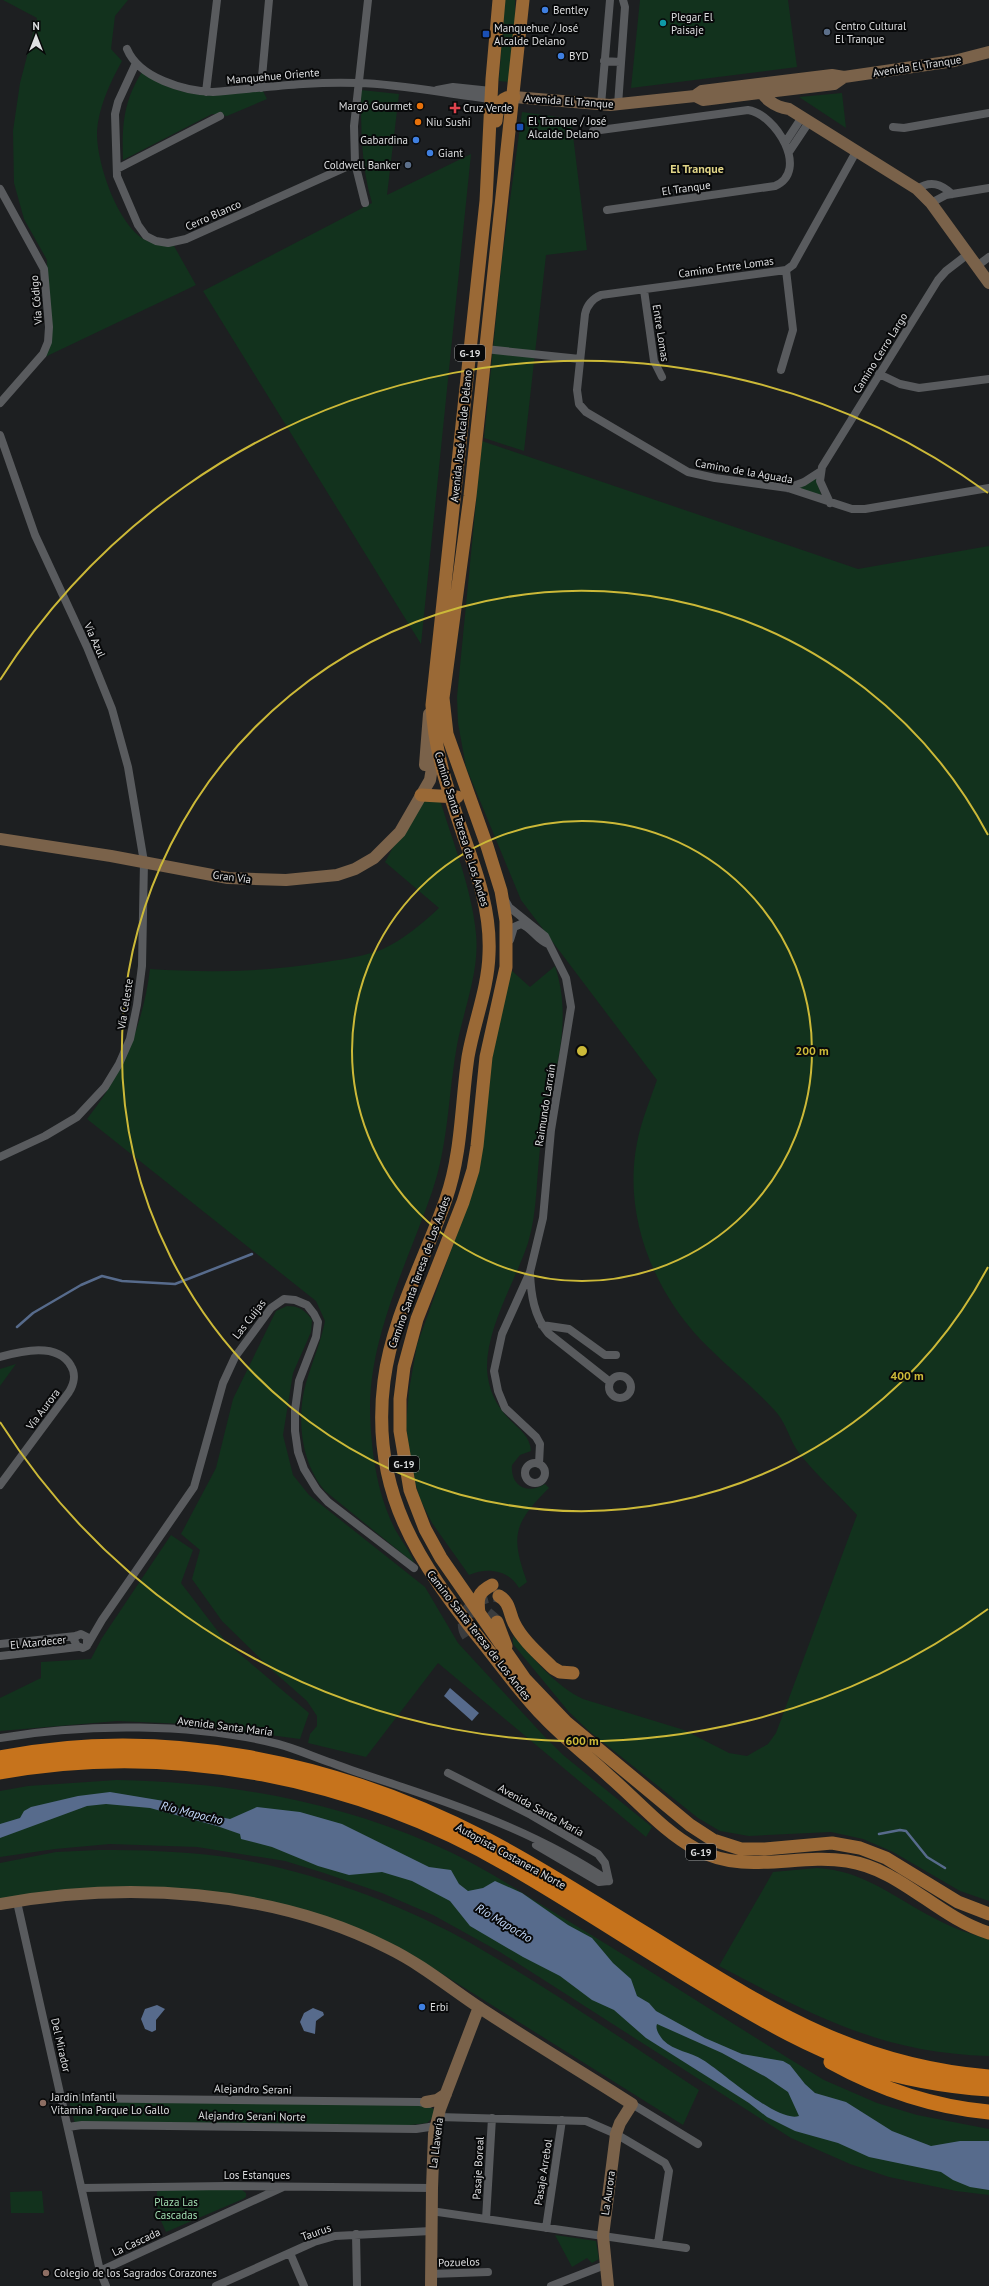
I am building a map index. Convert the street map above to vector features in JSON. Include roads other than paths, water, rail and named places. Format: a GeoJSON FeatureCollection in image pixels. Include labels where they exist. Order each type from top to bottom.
{"type":"FeatureCollection","features":[{"type":"Feature","properties":{"kind":"highway","name":"Autopista Costanera Norte"},"geometry":{"type":"LineString","coordinates":[[0,1758],[32,1753],[93,1748],[170,1748],[261,1759],[343,1781],[420,1809],[488,1840],[792,2022],[864,2052],[916,2066],[986,2073]]}},
{"type":"Feature","properties":{"kind":"highway","name":"Autopista Costanera Norte"},"geometry":{"type":"LineString","coordinates":[[0,1772],[86,1762],[184,1764],[261,1773],[351,1797],[409,1818],[491,1855],[690,1978],[784,2032],[833,2054],[881,2071],[937,2083],[989,2089]]}},
{"type":"Feature","properties":{"kind":"highway"},"geometry":{"type":"LineString","coordinates":[[784,2032],[843,2069],[881,2087],[944,2105],[989,2112]]}},
{"type":"Feature","properties":{"kind":"highway"},"geometry":{"type":"LineString","coordinates":[[881,2071],[906,2084],[926,2090],[989,2098]]}},
{"type":"Feature","properties":{"kind":"main road","name":"Avenida José Alcalde Délano"},"geometry":{"type":"LineString","coordinates":[[432,705],[487,177],[491,95],[499,0]]}},
{"type":"Feature","properties":{"kind":"main road","name":"Avenida José Alcalde Délano"},"geometry":{"type":"LineString","coordinates":[[443,698],[470,496],[514,97],[521,3]]}},
{"type":"Feature","properties":{"kind":"main road","name":"Avenida El Tranque"},"geometry":{"type":"LineString","coordinates":[[764,88],[832,75],[844,77],[954,61],[989,52]]}},
{"type":"Feature","properties":{"kind":"main road","name":"Avenida El Tranque"},"geometry":{"type":"LineString","coordinates":[[514,97],[601,105],[618,105],[695,96],[702,91],[764,88],[796,89],[834,84],[844,77]]}},
{"type":"Feature","properties":{"kind":"main road"},"geometry":{"type":"LineString","coordinates":[[764,88],[788,105],[798,115],[857,150],[917,189],[931,203],[989,283]]}},
{"type":"Feature","properties":{"kind":"main road"},"geometry":{"type":"LineString","coordinates":[[796,89],[790,95],[798,115]]}},
{"type":"Feature","properties":{"kind":"main road"},"geometry":{"type":"LineString","coordinates":[[487,177],[494,145],[498,107],[506,98],[514,97]]}},
{"type":"Feature","properties":{"kind":"main road","name":"Camino Santa Teresa de Los Andes"},"geometry":{"type":"LineString","coordinates":[[443,698],[447,734],[471,806],[488,846],[501,891],[506,921],[507,952],[504,981],[486,1057],[477,1146],[473,1170],[463,1202],[415,1324],[406,1360],[400,1399],[402,1445],[410,1490],[425,1529],[479,1613],[506,1662],[552,1725],[670,1830],[696,1850],[723,1860],[745,1863],[826,1860],[847,1861],[868,1866],[892,1876],[958,1921],[989,1933]]}},
{"type":"Feature","properties":{"kind":"main road","name":"Gran Vía"},"geometry":{"type":"LineString","coordinates":[[0,839],[247,880],[286,880],[337,874],[365,864],[386,848],[400,832],[430,780],[436,742],[437,723],[443,698]]}},
{"type":"Feature","properties":{"kind":"main road","name":"Camino Santa Teresa de Los Andes"},"geometry":{"type":"LineString","coordinates":[[432,705],[436,742],[450,797],[480,884],[487,910],[490,937],[488,966],[470,1050],[460,1135],[452,1180],[391,1346],[382,1394],[382,1432],[386,1464],[394,1498],[412,1544],[436,1582],[506,1662],[566,1722],[690,1825],[713,1840],[731,1847],[746,1849],[832,1843],[860,1848],[886,1858],[958,1902],[989,1914]]}},
{"type":"Feature","properties":{"kind":"main road","name":"Gran Vía"},"geometry":{"type":"LineString","coordinates":[[423,791],[427,740],[432,705]]}},
{"type":"Feature","properties":{"kind":"main road"},"geometry":{"type":"LineString","coordinates":[[423,791],[462,799],[471,806]]}},
{"type":"Feature","properties":{"kind":"main road"},"geometry":{"type":"LineString","coordinates":[[464,838],[481,866],[493,912],[500,919],[506,921]]}},
{"type":"Feature","properties":{"kind":"main road"},"geometry":{"type":"LineString","coordinates":[[460,1585],[471,1587],[492,1585],[482,1590],[478,1595],[479,1613]]}},
{"type":"Feature","properties":{"kind":"main road"},"geometry":{"type":"LineString","coordinates":[[499,1596],[507,1604],[514,1623],[520,1632],[553,1668],[560,1672],[573,1673]]}},
{"type":"Feature","properties":{"kind":"main road"},"geometry":{"type":"LineString","coordinates":[[468,1636],[483,1652],[506,1662],[504,1635],[497,1622]]}},
{"type":"Feature","properties":{"kind":"main road"},"geometry":{"type":"LineString","coordinates":[[0,1904],[78,1894],[128,1892],[193,1895],[260,1906],[318,1920],[375,1942],[408,1959],[479,2007],[632,2104]]}},
{"type":"Feature","properties":{"kind":"main road","name":"La Llavería"},"geometry":{"type":"LineString","coordinates":[[432,2280],[431,2211],[437,2119],[479,2007]]}},
{"type":"Feature","properties":{"kind":"main road"},"geometry":{"type":"LineString","coordinates":[[426,2102],[437,2100],[446,2094]]}},
{"type":"Feature","properties":{"kind":"main road","name":"La Aurora"},"geometry":{"type":"LineString","coordinates":[[608,2286],[603,2236],[616,2134],[620,2123],[632,2104]]}},
{"type":"Feature","properties":{"kind":"street"},"geometry":{"type":"LineString","coordinates":[[206,92],[217,0]]}},
{"type":"Feature","properties":{"kind":"street"},"geometry":{"type":"LineString","coordinates":[[261,88],[269,0]]}},
{"type":"Feature","properties":{"kind":"street"},"geometry":{"type":"LineString","coordinates":[[365,203],[355,163],[354,126],[368,0]]}},
{"type":"Feature","properties":{"kind":"street"},"geometry":{"type":"LineString","coordinates":[[601,105],[610,0]]}},
{"type":"Feature","properties":{"kind":"street"},"geometry":{"type":"LineString","coordinates":[[618,105],[625,7],[623,0]]}},
{"type":"Feature","properties":{"kind":"street","name":"Manquehue Oriente"},"geometry":{"type":"LineString","coordinates":[[127,49],[136,63],[173,85],[206,92],[300,84],[359,83],[436,90],[453,87],[491,95]]}},
{"type":"Feature","properties":{"kind":"street"},"geometry":{"type":"LineString","coordinates":[[604,61],[620,62]]}},
{"type":"Feature","properties":{"kind":"street","name":"Cerro Blanco"},"geometry":{"type":"LineString","coordinates":[[136,63],[118,102],[115,114],[117,169],[120,183],[142,232],[151,239],[168,243],[186,239],[355,163]]}},
{"type":"Feature","properties":{"kind":"street","name":"El Tranque"},"geometry":{"type":"LineString","coordinates":[[593,131],[748,110],[759,113],[767,118],[785,143],[789,152],[790,165],[787,175],[785,180],[776,186],[608,210]]}},
{"type":"Feature","properties":{"kind":"street"},"geometry":{"type":"LineString","coordinates":[[893,127],[904,128],[989,113]]}},
{"type":"Feature","properties":{"kind":"street"},"geometry":{"type":"LineString","coordinates":[[785,143],[798,115]]}},
{"type":"Feature","properties":{"kind":"street"},"geometry":{"type":"LineString","coordinates":[[789,152],[798,115]]}},
{"type":"Feature","properties":{"kind":"street"},"geometry":{"type":"LineString","coordinates":[[117,169],[220,116]]}},
{"type":"Feature","properties":{"kind":"street","name":"Camino Entre Lomas"},"geometry":{"type":"LineString","coordinates":[[580,359],[585,314],[590,303],[601,295],[786,270],[793,265],[857,150]]}},
{"type":"Feature","properties":{"kind":"street"},"geometry":{"type":"LineString","coordinates":[[917,189],[932,183],[943,186],[952,194]]}},
{"type":"Feature","properties":{"kind":"street"},"geometry":{"type":"LineString","coordinates":[[931,203],[940,197],[989,188]]}},
{"type":"Feature","properties":{"kind":"street","name":"Vía Código"},"geometry":{"type":"LineString","coordinates":[[0,189],[44,269],[49,327],[48,342],[43,354],[0,403]]}},
{"type":"Feature","properties":{"kind":"street","name":"Camino Cerro Largo"},"geometry":{"type":"LineString","coordinates":[[788,488],[804,482],[820,471],[941,276],[968,254]]}},
{"type":"Feature","properties":{"kind":"street"},"geometry":{"type":"LineString","coordinates":[[976,266],[989,257]]}},
{"type":"Feature","properties":{"kind":"street"},"geometry":{"type":"LineString","coordinates":[[781,370],[793,330],[786,270]]}},
{"type":"Feature","properties":{"kind":"street","name":"Entre Lomas"},"geometry":{"type":"LineString","coordinates":[[644,290],[654,361],[662,377]]}},
{"type":"Feature","properties":{"kind":"street"},"geometry":{"type":"LineString","coordinates":[[485,350],[580,359]]}},
{"type":"Feature","properties":{"kind":"street","name":"Camino de la Aguada"},"geometry":{"type":"LineString","coordinates":[[580,359],[577,398],[586,412],[688,472],[715,478],[788,488],[852,509],[864,509],[989,488]]}},
{"type":"Feature","properties":{"kind":"street"},"geometry":{"type":"LineString","coordinates":[[879,374],[900,384],[919,388],[989,379]]}},
{"type":"Feature","properties":{"kind":"street","name":"Vía Azul"},"geometry":{"type":"LineString","coordinates":[[0,435],[35,535],[88,647],[112,709],[128,767],[144,862]]}},
{"type":"Feature","properties":{"kind":"street"},"geometry":{"type":"LineString","coordinates":[[820,471],[821,485],[830,503]]}},
{"type":"Feature","properties":{"kind":"street","name":"Vía Celeste"},"geometry":{"type":"LineString","coordinates":[[0,1157],[45,1136],[77,1117],[101,1092],[119,1064],[130,1039],[138,1005],[142,966],[144,862]]}},
{"type":"Feature","properties":{"kind":"street","name":"Raimundo Larraín"},"geometry":{"type":"LineString","coordinates":[[501,891],[509,907],[539,929],[545,936],[566,978],[571,1007],[551,1130],[543,1218],[530,1272],[502,1334],[494,1371],[498,1391],[505,1408],[536,1437],[540,1444],[539,1464]]}},
{"type":"Feature","properties":{"kind":"street","name":"Raimundo Larraín"},"geometry":{"type":"LineString","coordinates":[[506,921],[522,923],[540,941],[548,944]]}},
{"type":"Feature","properties":{"kind":"street"},"geometry":{"type":"LineString","coordinates":[[507,952],[514,927],[520,924],[528,928]]}},
{"type":"Feature","properties":{"kind":"street","name":"Raimundo Larraín"},"geometry":{"type":"LineString","coordinates":[[530,1272],[534,1304],[542,1325],[548,1333],[610,1382]]}},
{"type":"Feature","properties":{"kind":"street","name":"Las Cuijas"},"geometry":{"type":"LineString","coordinates":[[88,1644],[92,1640],[102,1620],[194,1487],[223,1383],[235,1357],[271,1308],[284,1299],[300,1301],[307,1305],[318,1322],[318,1332],[302,1371],[296,1400],[296,1442],[304,1469],[317,1490],[333,1507],[414,1568]]}},
{"type":"Feature","properties":{"kind":"street"},"geometry":{"type":"LineString","coordinates":[[542,1325],[568,1329],[605,1354],[616,1355]]}},
{"type":"Feature","properties":{"kind":"street","name":"Vía Aurora"},"geometry":{"type":"LineString","coordinates":[[0,1357],[31,1351],[56,1352],[70,1364],[74,1378],[69,1392],[0,1485]]}},
{"type":"Feature","properties":{"kind":"street","name":"Las Cuijas"},"geometry":{"type":"LineString","coordinates":[[79,1635],[102,1620]]}},
{"type":"Feature","properties":{"kind":"street"},"geometry":{"type":"LineString","coordinates":[[79,1635],[87,1637],[88,1644],[83,1648],[78,1648],[74,1642],[79,1635]]}},
{"type":"Feature","properties":{"kind":"street","name":"El Atardecer"},"geometry":{"type":"LineString","coordinates":[[0,1644],[79,1635]]}},
{"type":"Feature","properties":{"kind":"street","name":"El Atardecer"},"geometry":{"type":"LineString","coordinates":[[0,1656],[78,1648]]}},
{"type":"Feature","properties":{"kind":"street","name":"Avenida Santa María"},"geometry":{"type":"LineString","coordinates":[[0,1738],[66,1730],[134,1728],[184,1730],[253,1739],[305,1752],[340,1766],[434,1798],[484,1818],[544,1850],[599,1882],[609,1881],[605,1863],[598,1854],[531,1815],[448,1773]]}},
{"type":"Feature","properties":{"kind":"street","name":"Del Mirador"},"geometry":{"type":"LineString","coordinates":[[17,1902],[100,2271],[106,2286]]}},
{"type":"Feature","properties":{"kind":"street","name":"Alejandro Serani"},"geometry":{"type":"LineString","coordinates":[[62,2098],[426,2102]]}},
{"type":"Feature","properties":{"kind":"street"},"geometry":{"type":"LineString","coordinates":[[426,2102],[434,2107],[437,2119],[492,2118],[591,2122],[616,2134],[665,2163],[668,2166],[669,2171],[658,2244]]}},
{"type":"Feature","properties":{"kind":"street"},"geometry":{"type":"LineString","coordinates":[[632,2104],[698,2144]]}},
{"type":"Feature","properties":{"kind":"street","name":"Pasaje Boreal"},"geometry":{"type":"LineString","coordinates":[[486,2219],[492,2118]]}},
{"type":"Feature","properties":{"kind":"street","name":"Alejandro Serani Norte"},"geometry":{"type":"LineString","coordinates":[[68,2127],[416,2129],[437,2119]]}},
{"type":"Feature","properties":{"kind":"street","name":"Pasaje Arrebol"},"geometry":{"type":"LineString","coordinates":[[546,2228],[562,2120]]}},
{"type":"Feature","properties":{"kind":"street"},"geometry":{"type":"LineString","coordinates":[[248,2186],[252,2196],[248,2203]]}},
{"type":"Feature","properties":{"kind":"street","name":"Los Estanques"},"geometry":{"type":"LineString","coordinates":[[82,2188],[284,2186],[432,2188]]}},
{"type":"Feature","properties":{"kind":"street","name":"La Cascada"},"geometry":{"type":"LineString","coordinates":[[100,2271],[284,2186]]}},
{"type":"Feature","properties":{"kind":"street"},"geometry":{"type":"LineString","coordinates":[[431,2211],[686,2248]]}},
{"type":"Feature","properties":{"kind":"street","name":"Taurus"},"geometry":{"type":"LineString","coordinates":[[216,2286],[325,2239],[356,2234],[431,2231]]}},
{"type":"Feature","properties":{"kind":"street"},"geometry":{"type":"LineString","coordinates":[[356,2234],[357,2286]]}},
{"type":"Feature","properties":{"kind":"street"},"geometry":{"type":"LineString","coordinates":[[290,2253],[304,2286]]}},
{"type":"Feature","properties":{"kind":"street"},"geometry":{"type":"LineString","coordinates":[[552,2286],[605,2265]]}},
{"type":"Feature","properties":{"kind":"street","name":"Pozuelos"},"geometry":{"type":"LineString","coordinates":[[432,2280],[488,2272]]}},
{"type":"Feature","properties":{"kind":"street"},"geometry":{"type":"LineString","coordinates":[[234,2278],[238,2286]]}},
{"type":"Feature","properties":{"kind":"water"},"geometry":{"type":"Polygon","coordinates":[[[450,1688],[479,1713],[472,1721],[444,1696],[450,1688]]]}},
{"type":"Feature","properties":{"kind":"water","name":"Río Mapocho"},"geometry":{"type":"Polygon","coordinates":[[[110,1792],[164,1801],[180,1809],[230,1819],[257,1807],[300,1812],[342,1824],[429,1867],[451,1870],[459,1884],[468,1891],[483,1888],[495,1881],[522,1893],[568,1925],[592,1938],[613,1963],[631,1979],[637,1996],[649,2003],[656,2011],[705,2038],[742,2054],[783,2061],[790,2065],[805,2084],[815,2093],[846,2102],[892,2131],[931,2146],[960,2141],[989,2141],[989,2190],[970,2187],[953,2180],[941,2172],[869,2157],[838,2143],[795,2131],[767,2117],[749,2103],[646,2038],[614,2010],[592,2000],[560,1976],[523,1957],[470,1926],[450,1901],[412,1881],[382,1872],[349,1875],[318,1866],[272,1847],[241,1839],[240,1834],[217,1826],[150,1808],[106,1804],[87,1806],[0,1838],[0,1824],[20,1818],[24,1811],[31,1807],[78,1796],[110,1792]],[[657,2024],[659,2034],[667,2044],[703,2060],[764,2105],[789,2116],[799,2116],[788,2092],[766,2077],[722,2053],[657,2024]]]}},
{"type":"Feature","properties":{"kind":"water"},"geometry":{"type":"Polygon","coordinates":[[[157,2005],[165,2009],[156,2020],[156,2030],[152,2032],[145,2029],[141,2019],[145,2009],[157,2005]]]}},
{"type":"Feature","properties":{"kind":"water"},"geometry":{"type":"Polygon","coordinates":[[[313,2008],[323,2012],[324,2015],[316,2021],[315,2034],[304,2031],[300,2022],[304,2013],[313,2008]]]}},
{"type":"Feature","properties":{"kind":"waterway"},"geometry":{"type":"LineString","coordinates":[[17,1327],[33,1313],[81,1285],[102,1276],[122,1281],[175,1284],[252,1254]]}},
{"type":"Feature","properties":{"kind":"waterway"},"geometry":{"type":"LineString","coordinates":[[879,1834],[900,1830],[906,1831],[927,1857],[945,1868]]}},
{"type":"Feature","properties":{"kind":"tunnel"},"geometry":{"type":"LineString","coordinates":[[468,1636],[464,1621],[471,1607],[483,1598],[499,1596]]}},
{"type":"Feature","properties":{"kind":"tunnel"},"geometry":{"type":"LineString","coordinates":[[469,1611],[484,1611],[497,1622]]}},
{"type":"Feature","properties":{"kind":"place","name":"Bentley"},"geometry":{"type":"Point","coordinates":[545,10]}},
{"type":"Feature","properties":{"kind":"place","name":"Plegar El Paisaje"},"geometry":{"type":"Point","coordinates":[663,23]}},
{"type":"Feature","properties":{"kind":"place","name":"Centro Cultural El Tranque"},"geometry":{"type":"Point","coordinates":[827,32]}},
{"type":"Feature","properties":{"kind":"place","name":"Manquehue / José Alcalde Delano"},"geometry":{"type":"Point","coordinates":[486,34]}},
{"type":"Feature","properties":{"kind":"place","name":"BYD"},"geometry":{"type":"Point","coordinates":[561,56]}},
{"type":"Feature","properties":{"kind":"place","name":"Margó Gourmet"},"geometry":{"type":"Point","coordinates":[420,106]}},
{"type":"Feature","properties":{"kind":"place","name":"Cruz Verde"},"geometry":{"type":"Point","coordinates":[455,108]}},
{"type":"Feature","properties":{"kind":"place","name":"Niu Sushi"},"geometry":{"type":"Point","coordinates":[418,122]}},
{"type":"Feature","properties":{"kind":"place","name":"El Tranque / José Alcalde Delano"},"geometry":{"type":"Point","coordinates":[520,127]}},
{"type":"Feature","properties":{"kind":"place","name":"Gabardina"},"geometry":{"type":"Point","coordinates":[416,140]}},
{"type":"Feature","properties":{"kind":"place","name":"Giant"},"geometry":{"type":"Point","coordinates":[430,153]}},
{"type":"Feature","properties":{"kind":"place","name":"Coldwell Banker"},"geometry":{"type":"Point","coordinates":[408,165]}},
{"type":"Feature","properties":{"kind":"place","name":"Erbi"},"geometry":{"type":"Point","coordinates":[422,2007]}},
{"type":"Feature","properties":{"kind":"place","name":"Jardín Infantil Vitamina Parque Lo Gallo"},"geometry":{"type":"Point","coordinates":[43,2103]}},
{"type":"Feature","properties":{"kind":"place","name":"Colegio de los Sagrados Corazones"},"geometry":{"type":"Point","coordinates":[46,2273]}},
{"type":"Feature","properties":{"kind":"district","name":"El Tranque"},"geometry":{"type":"Point","coordinates":[697,169]}},
{"type":"Feature","properties":{"kind":"park label","name":"Plaza Las Cascadas"},"geometry":{"type":"Point","coordinates":[176,2208]}}]}
